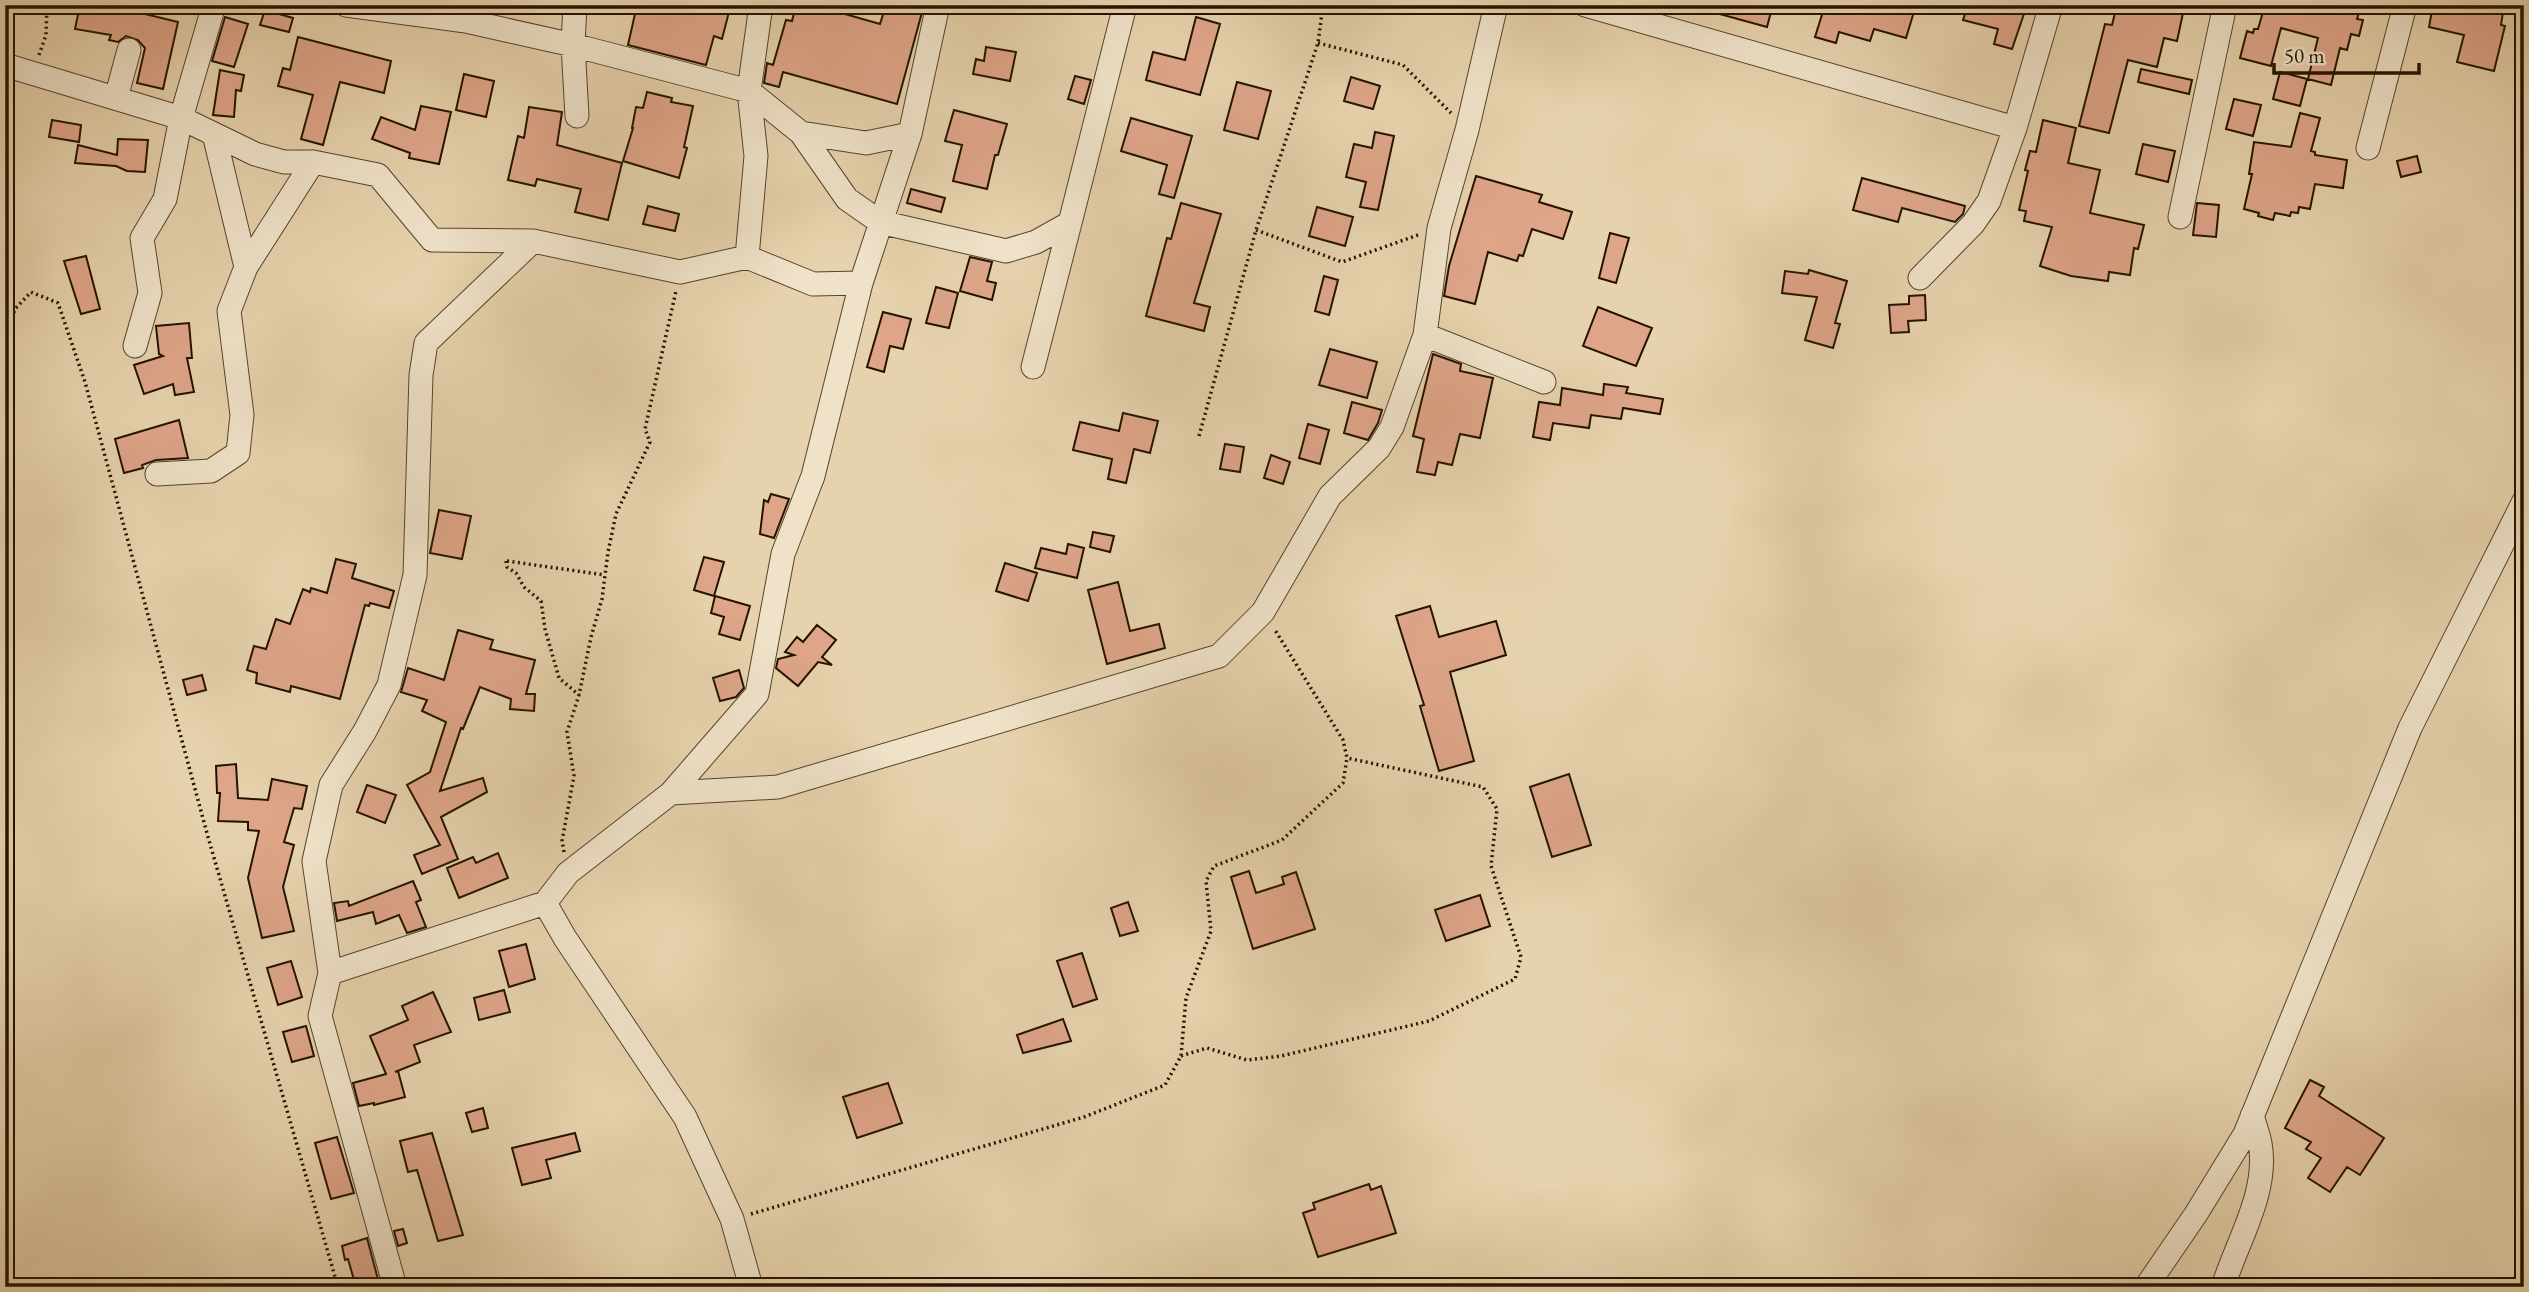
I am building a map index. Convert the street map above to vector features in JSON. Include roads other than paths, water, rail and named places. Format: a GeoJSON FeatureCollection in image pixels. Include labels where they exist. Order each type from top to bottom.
{"type":"FeatureCollection","features":[{"type":"Feature","properties":{"kind":"street"},"geometry":{"type":"LineString","coordinates":[[135,346],[150,293],[142,238],[164,199],[181,118],[214,5]]}},
{"type":"Feature","properties":{"kind":"street"},"geometry":{"type":"LineString","coordinates":[[346,5],[467,21],[573,45],[748,91],[801,134],[847,199],[880,222],[1006,251],[1036,242],[1070,223]]}},
{"type":"Feature","properties":{"kind":"street"},"geometry":{"type":"LineString","coordinates":[[575,5],[573,45],[577,116]]}},
{"type":"Feature","properties":{"kind":"street"},"geometry":{"type":"LineString","coordinates":[[747,257],[756,156],[748,91],[761,5]]}},
{"type":"Feature","properties":{"kind":"street"},"geometry":{"type":"LineString","coordinates":[[330,974],[545,904],[568,873],[671,793],[757,694],[783,554],[813,476],[861,283],[910,134],[938,5]]}},
{"type":"Feature","properties":{"kind":"street"},"geometry":{"type":"LineString","coordinates":[[1033,367],[1125,5]]}},
{"type":"Feature","properties":{"kind":"street"},"geometry":{"type":"LineString","coordinates":[[671,793],[778,787],[1219,656],[1263,612],[1331,496],[1379,448],[1392,427],[1425,335],[1438,228],[1467,130],[1496,5]]}},
{"type":"Feature","properties":{"kind":"street"},"geometry":{"type":"LineString","coordinates":[[1585,5],[2015,128]]}},
{"type":"Feature","properties":{"kind":"street"},"geometry":{"type":"LineString","coordinates":[[1920,278],[1973,224],[1989,201],[2015,128],[2051,5]]}},
{"type":"Feature","properties":{"kind":"street"},"geometry":{"type":"LineString","coordinates":[[2180,216],[2225,5]]}},
{"type":"Feature","properties":{"kind":"street"},"geometry":{"type":"LineString","coordinates":[[2368,148],[2404,5]]}},
{"type":"Feature","properties":{"kind":"street"},"geometry":{"type":"LineString","coordinates":[[116,98],[129,50]]}},
{"type":"Feature","properties":{"kind":"street"},"geometry":{"type":"LineString","coordinates":[[5,65],[181,118],[255,154],[284,162],[313,162],[378,175],[432,240],[533,241],[680,272],[747,257],[813,284],[861,283]]}},
{"type":"Feature","properties":{"kind":"street"},"geometry":{"type":"LineString","coordinates":[[214,134],[246,267]]}},
{"type":"Feature","properties":{"kind":"street"},"geometry":{"type":"LineString","coordinates":[[801,134],[866,142],[910,134]]}},
{"type":"Feature","properties":{"kind":"street"},"geometry":{"type":"LineString","coordinates":[[157,474],[211,471],[238,453],[242,415],[229,311],[246,267],[313,162]]}},
{"type":"Feature","properties":{"kind":"street"},"geometry":{"type":"LineString","coordinates":[[396,1287],[320,1016],[330,974],[314,861],[331,785],[365,731],[389,685],[415,575],[421,375],[426,343],[533,241]]}},
{"type":"Feature","properties":{"kind":"street"},"geometry":{"type":"LineString","coordinates":[[1425,335],[1544,382]]}},
{"type":"Feature","properties":{"kind":"street"},"geometry":{"type":"LineString","coordinates":[[2146,1287],[2196,1214],[2245,1134],[2410,728],[2524,501]]}},
{"type":"Feature","properties":{"kind":"street"},"geometry":{"type":"LineString","coordinates":[[545,904],[685,1117],[732,1219],[751,1287]]}},
{"type":"Feature","properties":{"kind":"street"},"geometry":{"type":"LineString","coordinates":[[2223,1287],[2256,1197],[2260,1144],[2252,1116]]}}]}
